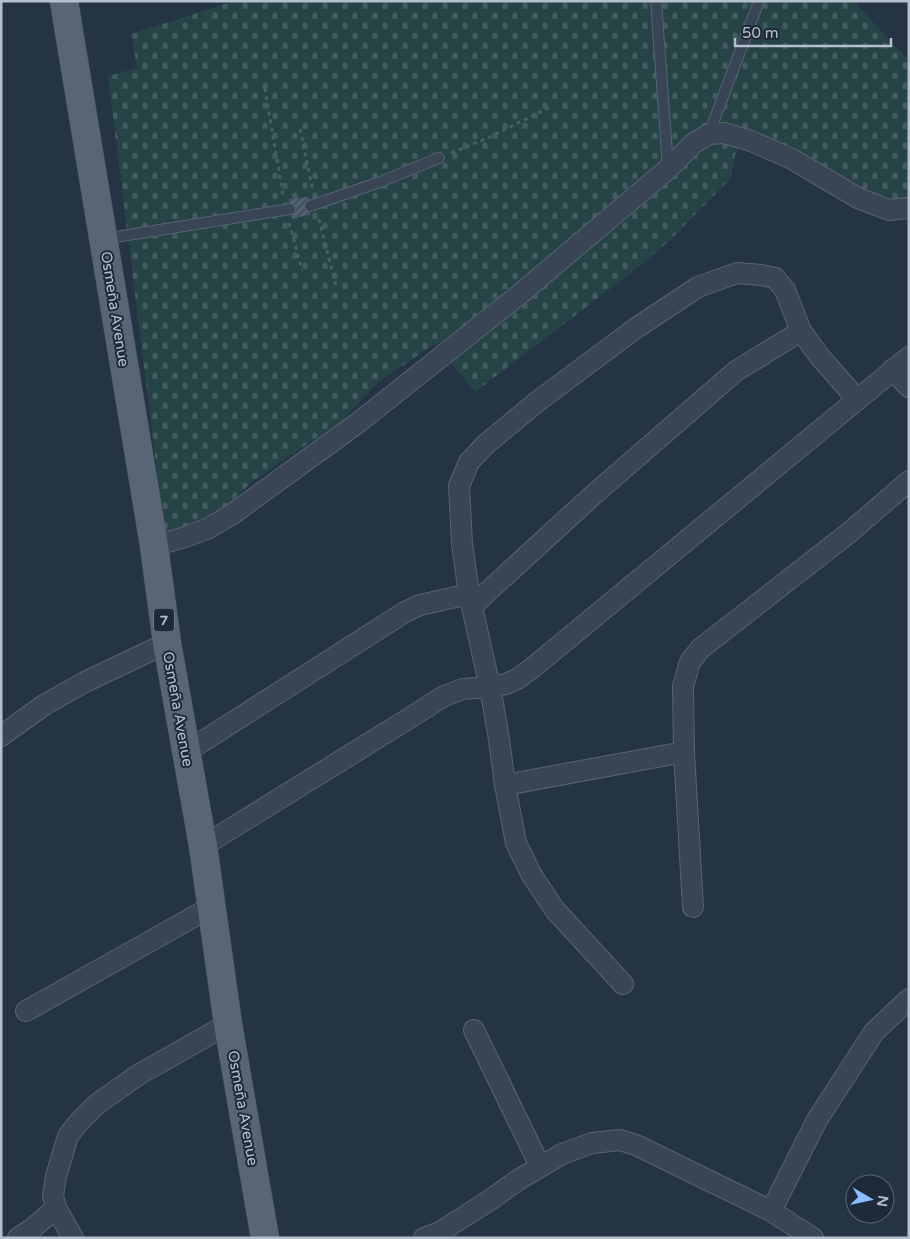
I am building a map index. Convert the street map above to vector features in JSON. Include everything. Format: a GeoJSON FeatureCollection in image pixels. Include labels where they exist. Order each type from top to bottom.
{"type":"FeatureCollection","features":[{"type":"Feature","properties":{"kind":"main road","name":"Osmeña Avenue"},"geometry":{"type":"LineString","coordinates":[[64,1],[154,546],[167,644],[212,907],[228,1024],[265,1238]]}},
{"type":"Feature","properties":{"kind":"street"},"geometry":{"type":"LineString","coordinates":[[154,546],[207,529],[231,515],[350,428],[520,294],[668,169],[694,143],[709,134],[724,134],[751,141],[792,159],[858,198],[889,210],[909,208]]}},
{"type":"Feature","properties":{"kind":"street"},"geometry":{"type":"LineString","coordinates":[[623,984],[555,910],[530,874],[516,843],[505,785],[500,739],[471,600],[462,544],[460,486],[469,462],[486,444],[538,400],[636,328],[698,287],[737,273],[775,278],[785,290],[801,331],[820,357],[856,399]]}},
{"type":"Feature","properties":{"kind":"street"},"geometry":{"type":"LineString","coordinates":[[186,752],[405,612],[420,605],[471,600],[736,371],[801,331]]}},
{"type":"Feature","properties":{"kind":"street"},"geometry":{"type":"LineString","coordinates":[[202,846],[444,696],[463,689],[490,687],[511,682],[531,669],[909,357]]}},
{"type":"Feature","properties":{"kind":"street"},"geometry":{"type":"LineString","coordinates":[[892,370],[909,387]]}},
{"type":"Feature","properties":{"kind":"street"},"geometry":{"type":"LineString","coordinates":[[693,907],[684,752],[683,686],[690,662],[700,649],[850,532],[909,481]]}},
{"type":"Feature","properties":{"kind":"street"},"geometry":{"type":"LineString","coordinates":[[1,736],[44,705],[85,682],[167,644]]}},
{"type":"Feature","properties":{"kind":"street"},"geometry":{"type":"LineString","coordinates":[[505,785],[684,752]]}},
{"type":"Feature","properties":{"kind":"street"},"geometry":{"type":"LineString","coordinates":[[26,1011],[212,907]]}},
{"type":"Feature","properties":{"kind":"street"},"geometry":{"type":"LineString","coordinates":[[771,1211],[817,1120],[874,1032],[909,999]]}},
{"type":"Feature","properties":{"kind":"street"},"geometry":{"type":"LineString","coordinates":[[73,1238],[56,1208],[53,1196],[56,1176],[68,1136],[97,1104],[138,1076],[228,1024]]}},
{"type":"Feature","properties":{"kind":"street"},"geometry":{"type":"LineString","coordinates":[[474,1030],[540,1166]]}},
{"type":"Feature","properties":{"kind":"street"},"geometry":{"type":"LineString","coordinates":[[424,1238],[440,1232],[518,1180],[562,1154],[592,1143],[620,1140],[636,1145],[771,1211],[813,1238]]}},
{"type":"Feature","properties":{"kind":"street"},"geometry":{"type":"LineString","coordinates":[[18,1238],[34,1228],[56,1208]]}},
{"type":"Feature","properties":{"kind":"lane"},"geometry":{"type":"LineString","coordinates":[[656,1],[668,169]]}},
{"type":"Feature","properties":{"kind":"lane"},"geometry":{"type":"LineString","coordinates":[[709,134],[760,1]]}},
{"type":"Feature","properties":{"kind":"lane"},"geometry":{"type":"LineString","coordinates":[[312,205],[380,182],[439,158]]}},
{"type":"Feature","properties":{"kind":"lane"},"geometry":{"type":"LineString","coordinates":[[103,239],[288,209]]}},
{"type":"Feature","properties":{"kind":"path"},"geometry":{"type":"LineString","coordinates":[[265,88],[288,209],[302,270]]}},
{"type":"Feature","properties":{"kind":"path"},"geometry":{"type":"LineString","coordinates":[[439,158],[488,138],[550,107]]}},
{"type":"Feature","properties":{"kind":"path"},"geometry":{"type":"LineString","coordinates":[[300,129],[312,205],[336,286]]}},
{"type":"Feature","properties":{"kind":"green space"},"geometry":{"type":"Polygon","coordinates":[[[234,1],[860,1],[857,5],[909,61],[909,205],[885,212],[747,134],[735,155],[731,178],[669,241],[635,270],[475,392],[435,344],[381,380],[341,421],[252,482],[205,526],[165,537],[108,76],[137,68],[131,34],[234,1]]]}},
{"type":"Feature","properties":{"kind":"building"},"geometry":{"type":"Polygon","coordinates":[[[309,197],[310,215],[292,218],[289,199],[309,197]]]}}]}
